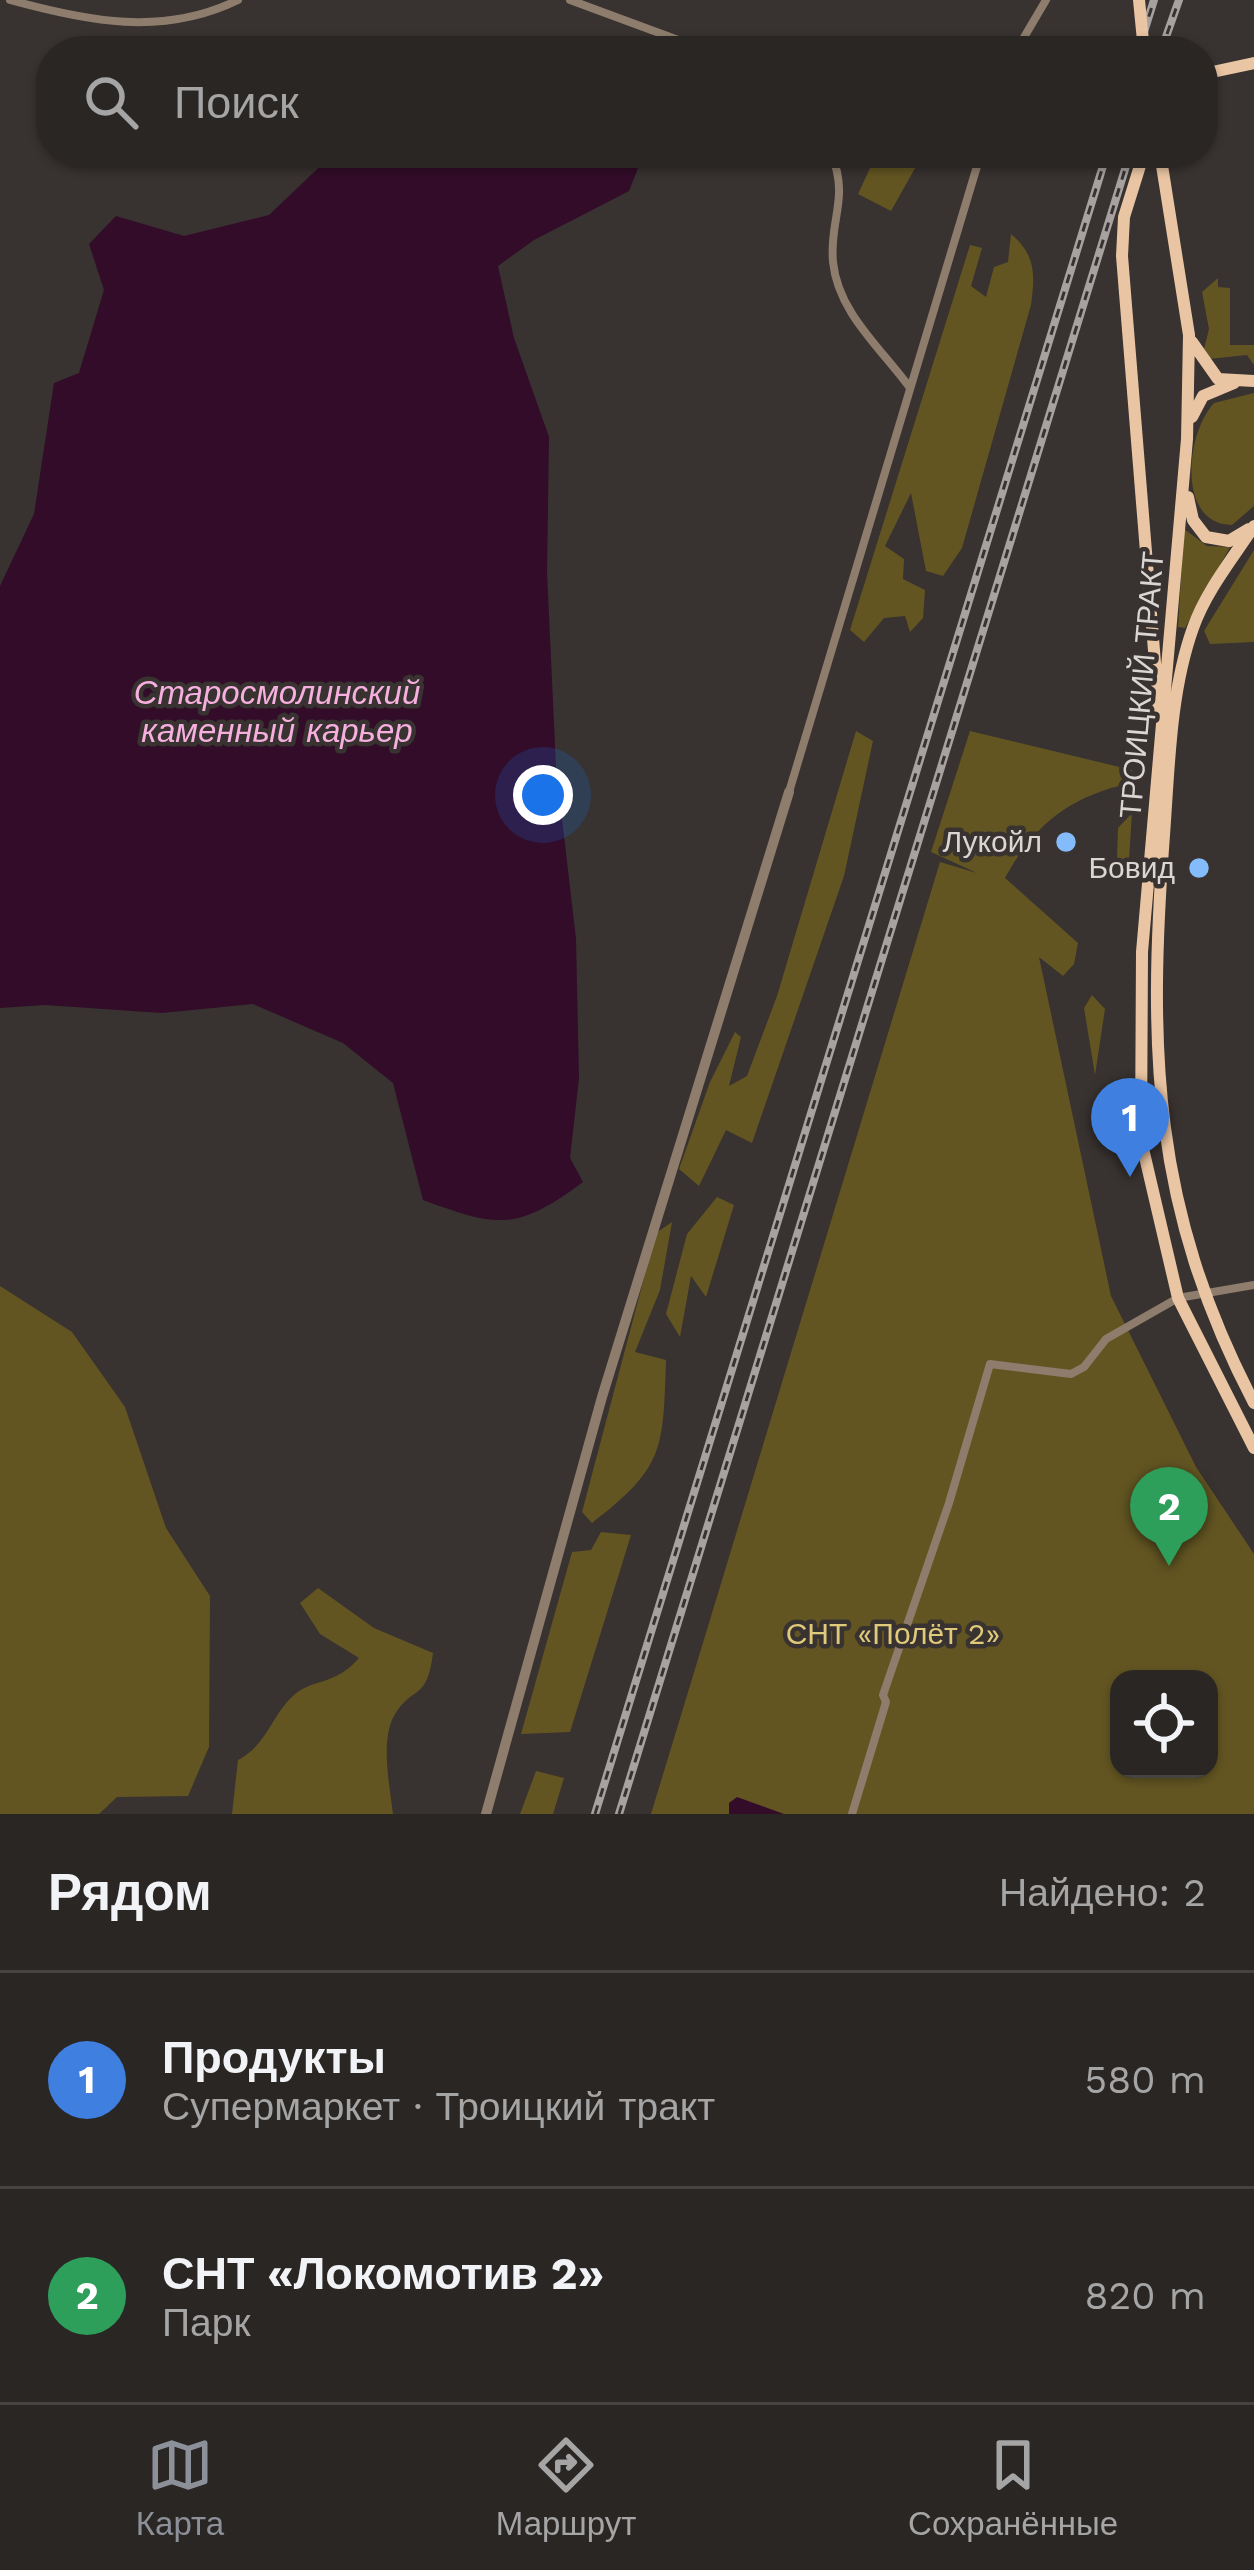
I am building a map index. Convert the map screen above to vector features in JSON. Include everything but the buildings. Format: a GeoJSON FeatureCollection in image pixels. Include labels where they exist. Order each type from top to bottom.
{"type":"FeatureCollection","features":[{"type":"Feature","properties":{"kind":"main road"},"geometry":{"type":"LineString","coordinates":[[1139,0],[1143,36]]}},
{"type":"Feature","properties":{"kind":"main road"},"geometry":{"type":"LineString","coordinates":[[1218,71],[1254,63]]}},
{"type":"Feature","properties":{"kind":"main road"},"geometry":{"type":"LineString","coordinates":[[1139,168],[1124,217],[1122,256],[1162,737]]}},
{"type":"Feature","properties":{"kind":"main road","name":"ТРОИЦКИЙ ТРАКТ"},"geometry":{"type":"LineString","coordinates":[[1162,168],[1189,335],[1187,439],[1142,952],[1139,1108],[1148,1179],[1178,1298],[1254,1448]]}},
{"type":"Feature","properties":{"kind":"main road"},"geometry":{"type":"LineString","coordinates":[[1189,335],[1208,371],[1235,383]]}},
{"type":"Feature","properties":{"kind":"main road"},"geometry":{"type":"LineString","coordinates":[[1187,439],[1203,395],[1254,381]]}},
{"type":"Feature","properties":{"kind":"main road"},"geometry":{"type":"LineString","coordinates":[[1186,465],[1189,508],[1206,537],[1229,542],[1254,526]]}},
{"type":"Feature","properties":{"kind":"main road","name":"ТРОИЦКИЙ ТРАКТ"},"geometry":{"type":"LineString","coordinates":[[1254,526],[1203,605],[1182,668],[1155,956],[1154,1021],[1162,1128],[1203,1294],[1254,1402]]}},
{"type":"Feature","properties":{"kind":"street"},"geometry":{"type":"LineString","coordinates":[[10,0],[116,25],[218,10],[238,0]]}},
{"type":"Feature","properties":{"kind":"street"},"geometry":{"type":"LineString","coordinates":[[570,0],[667,36]]}},
{"type":"Feature","properties":{"kind":"street"},"geometry":{"type":"LineString","coordinates":[[1025,36],[1046,0]]}},
{"type":"Feature","properties":{"kind":"street"},"geometry":{"type":"LineString","coordinates":[[837,168],[843,183],[832,261],[842,296],[911,389]]}},
{"type":"Feature","properties":{"kind":"street"},"geometry":{"type":"LineString","coordinates":[[486,1814],[602,1397],[977,168]]}},
{"type":"Feature","properties":{"kind":"street"},"geometry":{"type":"LineString","coordinates":[[851,1814],[886,1702],[883,1695],[943,1523],[989,1364],[1071,1374],[1084,1367],[1106,1339],[1178,1298],[1254,1285]]}},
{"type":"Feature","properties":{"kind":"green space"},"geometry":{"type":"Polygon","coordinates":[[[870,168],[915,168],[891,211],[858,194],[870,168]]]}},
{"type":"Feature","properties":{"kind":"green space"},"geometry":{"type":"Polygon","coordinates":[[[1011,234],[1032,266],[1031,305],[962,548],[943,576],[926,571],[911,493],[885,546],[904,559],[903,579],[925,590],[923,618],[910,632],[905,616],[884,618],[864,642],[850,630],[970,245],[982,248],[971,286],[986,297],[994,267],[1008,262],[1011,234]]]}},
{"type":"Feature","properties":{"kind":"green space"},"geometry":{"type":"Polygon","coordinates":[[[1218,278],[1218,287],[1230,288],[1230,345],[1254,345],[1254,365],[1247,355],[1209,359],[1204,349],[1209,329],[1202,292],[1218,278]]]}},
{"type":"Feature","properties":{"kind":"green space"},"geometry":{"type":"Polygon","coordinates":[[[1254,393],[1254,506],[1232,525],[1214,521],[1194,494],[1197,435],[1214,403],[1254,393]]]}},
{"type":"Feature","properties":{"kind":"green space"},"geometry":{"type":"Polygon","coordinates":[[[1184,529],[1207,546],[1230,547],[1185,628],[1178,627],[1184,529]]]}},
{"type":"Feature","properties":{"kind":"green space"},"geometry":{"type":"Polygon","coordinates":[[[1254,550],[1254,642],[1210,644],[1204,631],[1254,550]]]}},
{"type":"Feature","properties":{"kind":"green space"},"geometry":{"type":"Polygon","coordinates":[[[856,731],[873,741],[844,876],[752,1143],[726,1130],[699,1186],[679,1169],[710,1082],[735,1032],[741,1037],[729,1086],[747,1076],[777,996],[856,731]]]}},
{"type":"Feature","properties":{"kind":"green space","name":"СНТ «Полёт 2»"},"geometry":{"type":"Polygon","coordinates":[[[970,731],[1132,770],[1127,784],[1087,797],[1055,816],[1028,843],[1005,878],[1078,943],[1074,964],[1063,976],[1039,957],[1111,1296],[1196,1467],[1254,1554],[1254,1814],[651,1814],[940,862],[977,873],[931,852],[970,731]]]}},
{"type":"Feature","properties":{"kind":"green space"},"geometry":{"type":"Polygon","coordinates":[[[1132,813],[1128,875],[1117,859],[1118,828],[1132,813]]]}},
{"type":"Feature","properties":{"kind":"green space"},"geometry":{"type":"Polygon","coordinates":[[[1092,995],[1105,1009],[1095,1075],[1084,1008],[1092,995]]]}},
{"type":"Feature","properties":{"kind":"green space"},"geometry":{"type":"Polygon","coordinates":[[[717,1197],[734,1205],[706,1297],[691,1276],[680,1337],[666,1314],[687,1234],[717,1197]]]}},
{"type":"Feature","properties":{"kind":"green space"},"geometry":{"type":"Polygon","coordinates":[[[672,1222],[660,1290],[635,1352],[666,1360],[661,1436],[647,1470],[592,1523],[582,1512],[656,1233],[672,1222]]]}},
{"type":"Feature","properties":{"kind":"green space"},"geometry":{"type":"Polygon","coordinates":[[[0,1286],[72,1332],[125,1407],[166,1528],[210,1596],[209,1747],[188,1796],[117,1797],[99,1814],[0,1814],[0,1286]]]}},
{"type":"Feature","properties":{"kind":"green space"},"geometry":{"type":"Polygon","coordinates":[[[601,1532],[631,1535],[570,1732],[521,1734],[572,1552],[591,1550],[601,1532]]]}},
{"type":"Feature","properties":{"kind":"green space"},"geometry":{"type":"Polygon","coordinates":[[[318,1588],[374,1628],[433,1653],[423,1686],[401,1706],[390,1726],[387,1764],[393,1814],[232,1814],[238,1760],[256,1746],[294,1695],[333,1678],[359,1658],[320,1634],[300,1603],[318,1588]]]}},
{"type":"Feature","properties":{"kind":"green space"},"geometry":{"type":"Polygon","coordinates":[[[536,1771],[564,1778],[553,1814],[520,1814],[536,1771]]]}},
{"type":"Feature","properties":{"kind":"water","name":"Старосмолинский каменный карьер"},"geometry":{"type":"Polygon","coordinates":[[[318,168],[638,168],[629,191],[534,240],[498,266],[514,338],[549,437],[547,572],[556,767],[576,939],[579,1078],[570,1158],[583,1182],[522,1217],[470,1216],[423,1200],[393,1083],[343,1043],[253,1004],[162,1013],[45,1005],[0,1008],[0,586],[34,514],[54,383],[79,373],[104,290],[89,244],[116,216],[184,236],[269,215],[318,168]]]}},
{"type":"Feature","properties":{"kind":"water"},"geometry":{"type":"Polygon","coordinates":[[[737,1797],[784,1814],[729,1814],[729,1803],[737,1797]]]}},
{"type":"Feature","properties":{"kind":"railway"},"geometry":{"type":"LineString","coordinates":[[1143,36],[1154,0]]}},
{"type":"Feature","properties":{"kind":"railway"},"geometry":{"type":"LineString","coordinates":[[1166,36],[1179,0]]}},
{"type":"Feature","properties":{"kind":"railway"},"geometry":{"type":"LineString","coordinates":[[595,1814],[1102,168]]}},
{"type":"Feature","properties":{"kind":"railway"},"geometry":{"type":"LineString","coordinates":[[619,1814],[1125,168]]}},
{"type":"Feature","properties":{"kind":"place","name":"Лукойл"},"geometry":{"type":"Point","coordinates":[1066,842]}},
{"type":"Feature","properties":{"kind":"place","name":"Бовид"},"geometry":{"type":"Point","coordinates":[1199,868]}},
{"type":"Feature","properties":{"kind":"place","name":"Продукты"},"geometry":{"type":"Point","coordinates":[1130,1177]}},
{"type":"Feature","properties":{"kind":"place","name":"СНТ «Локомотив 2»"},"geometry":{"type":"Point","coordinates":[1169,1566]}}]}
